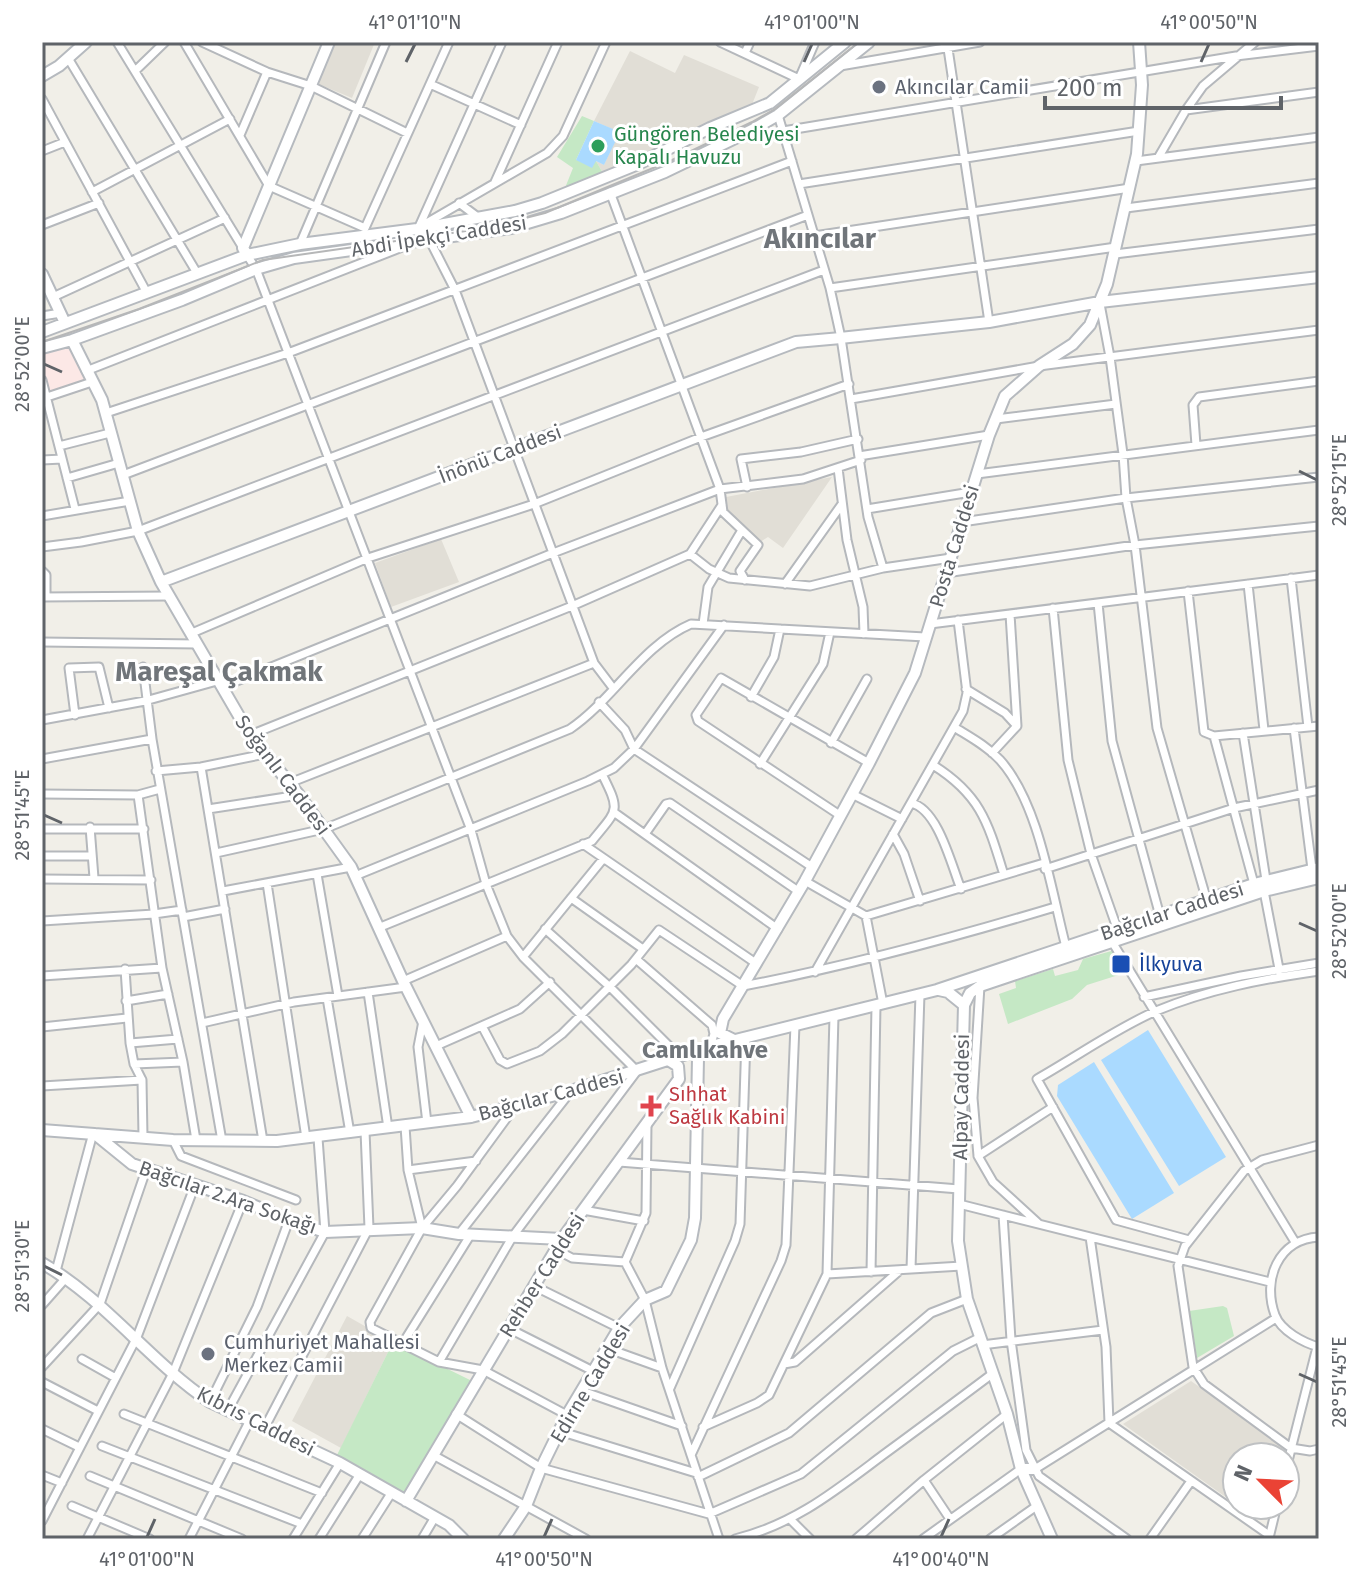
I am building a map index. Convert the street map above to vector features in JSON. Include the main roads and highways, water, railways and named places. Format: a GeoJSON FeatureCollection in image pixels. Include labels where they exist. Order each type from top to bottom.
{"type":"FeatureCollection","features":[{"type":"Feature","properties":{"kind":"main road"},"geometry":{"type":"LineString","coordinates":[[42,76],[86,42]]}},
{"type":"Feature","properties":{"kind":"main road"},"geometry":{"type":"LineString","coordinates":[[245,252],[329,42]]}},
{"type":"Feature","properties":{"kind":"main road","name":"Abdi İpekçi Caddesi"},"geometry":{"type":"LineString","coordinates":[[42,332],[63,318],[147,293],[245,252],[417,229],[542,203],[638,164],[710,128],[770,103],[845,42]]}},
{"type":"Feature","properties":{"kind":"main road","name":"Abdi İpekçi Caddesi"},"geometry":{"type":"LineString","coordinates":[[42,348],[72,340],[256,269],[294,258],[511,228],[561,213],[665,172],[778,115],[869,42]]}},
{"type":"Feature","properties":{"kind":"main road","name":"Posta Caddesi"},"geometry":{"type":"LineString","coordinates":[[740,1039],[720,1033],[719,1029],[841,816],[915,673],[989,435],[1005,396],[1039,366],[1073,344],[1090,325],[1100,302],[1136,161],[1142,73],[1139,42]]}},
{"type":"Feature","properties":{"kind":"main road"},"geometry":{"type":"LineString","coordinates":[[42,276],[63,318]]}},
{"type":"Feature","properties":{"kind":"main road","name":"İnönü Caddesi"},"geometry":{"type":"LineString","coordinates":[[161,582],[796,342],[989,322],[1100,302],[1319,277]]}},
{"type":"Feature","properties":{"kind":"main road","name":"Soğanlı Caddesi"},"geometry":{"type":"LineString","coordinates":[[72,340],[106,413],[138,531],[161,582],[250,735],[299,795],[353,871],[404,984],[471,1117]]}},
{"type":"Feature","properties":{"kind":"main road"},"geometry":{"type":"LineString","coordinates":[[937,990],[948,992],[964,1005],[970,993],[980,986],[1261,885],[1317,872]]}},
{"type":"Feature","properties":{"kind":"main road","name":"Bağcılar Caddesi"},"geometry":{"type":"LineString","coordinates":[[42,1130],[173,1140],[263,1141],[318,1138],[471,1117],[514,1108],[706,1048],[937,990],[1117,928],[1209,906]]}},
{"type":"Feature","properties":{"kind":"main road","name":"Alpay Caddesi"},"geometry":{"type":"LineString","coordinates":[[964,1005],[958,1241],[967,1299],[1007,1414],[1021,1469],[1052,1539]]}},
{"type":"Feature","properties":{"kind":"main road","name":"Edirne Caddesi"},"geometry":{"type":"LineString","coordinates":[[504,1539],[526,1506],[567,1415],[619,1328],[645,1300],[666,1291],[691,1240],[697,1169],[698,1058],[706,1048]]}},
{"type":"Feature","properties":{"kind":"main road","name":"Rehber Caddesi"},"geometry":{"type":"LineString","coordinates":[[406,1501],[555,1249],[679,1079],[675,1059]]}},
{"type":"Feature","properties":{"kind":"main road","name":"Bağcılar 2.Ara Sokağı"},"geometry":{"type":"LineString","coordinates":[[93,1133],[132,1164],[146,1170],[243,1201],[325,1232],[422,1228],[459,1234],[562,1239]]}},
{"type":"Feature","properties":{"kind":"main road"},"geometry":{"type":"LineString","coordinates":[[115,1151],[115,1142],[122,1135]]}},
{"type":"Feature","properties":{"kind":"main road","name":"Kıbrıs Caddesi"},"geometry":{"type":"LineString","coordinates":[[42,1263],[100,1304],[173,1373],[210,1402],[340,1463],[449,1525],[463,1539]]}},
{"type":"Feature","properties":{"kind":"main road"},"geometry":{"type":"LineString","coordinates":[[1021,1469],[1035,1469]]}},
{"type":"Feature","properties":{"kind":"main road"},"geometry":{"type":"LineString","coordinates":[[449,1525],[451,1539]]}},
{"type":"Feature","properties":{"kind":"water","name":"Güngören Belediyesi Kapalı Havuzu"},"geometry":{"type":"Polygon","coordinates":[[[594,121],[620,132],[604,165],[596,161],[592,168],[576,160],[594,121]]]}},
{"type":"Feature","properties":{"kind":"water"},"geometry":{"type":"Polygon","coordinates":[[[1148,1030],[1226,1157],[1179,1186],[1101,1060],[1148,1030]]]}},
{"type":"Feature","properties":{"kind":"water"},"geometry":{"type":"Polygon","coordinates":[[[1094,1062],[1174,1193],[1132,1219],[1057,1096],[1058,1085],[1094,1062]]]}},
{"type":"Feature","properties":{"kind":"tram line"},"geometry":{"type":"LineString","coordinates":[[42,342],[139,309],[263,260],[487,228],[545,213],[670,161],[752,122],[775,109],[859,42]]}},
{"type":"Feature","properties":{"kind":"place","name":"Akıncılar Camii"},"geometry":{"type":"Point","coordinates":[879,87]}},
{"type":"Feature","properties":{"kind":"place","name":"Güngören Belediyesi Kapalı Havuzu"},"geometry":{"type":"Point","coordinates":[598,146]}},
{"type":"Feature","properties":{"kind":"place","name":"İlkyuva"},"geometry":{"type":"Point","coordinates":[1121,964]}},
{"type":"Feature","properties":{"kind":"place","name":"Sıhhat Sağlık Kabini"},"geometry":{"type":"Point","coordinates":[651,1106]}},
{"type":"Feature","properties":{"kind":"place","name":"Cumhuriyet Mahallesi Merkez Camii"},"geometry":{"type":"Point","coordinates":[208,1354]}},
{"type":"Feature","properties":{"kind":"district","name":"Akıncılar"},"geometry":{"type":"Point","coordinates":[820,238]}},
{"type":"Feature","properties":{"kind":"district","name":"Mareşal Çakmak"},"geometry":{"type":"Point","coordinates":[219,671]}},
{"type":"Feature","properties":{"kind":"district","name":"Camlıkahve"},"geometry":{"type":"Point","coordinates":[705,1050]}}]}
